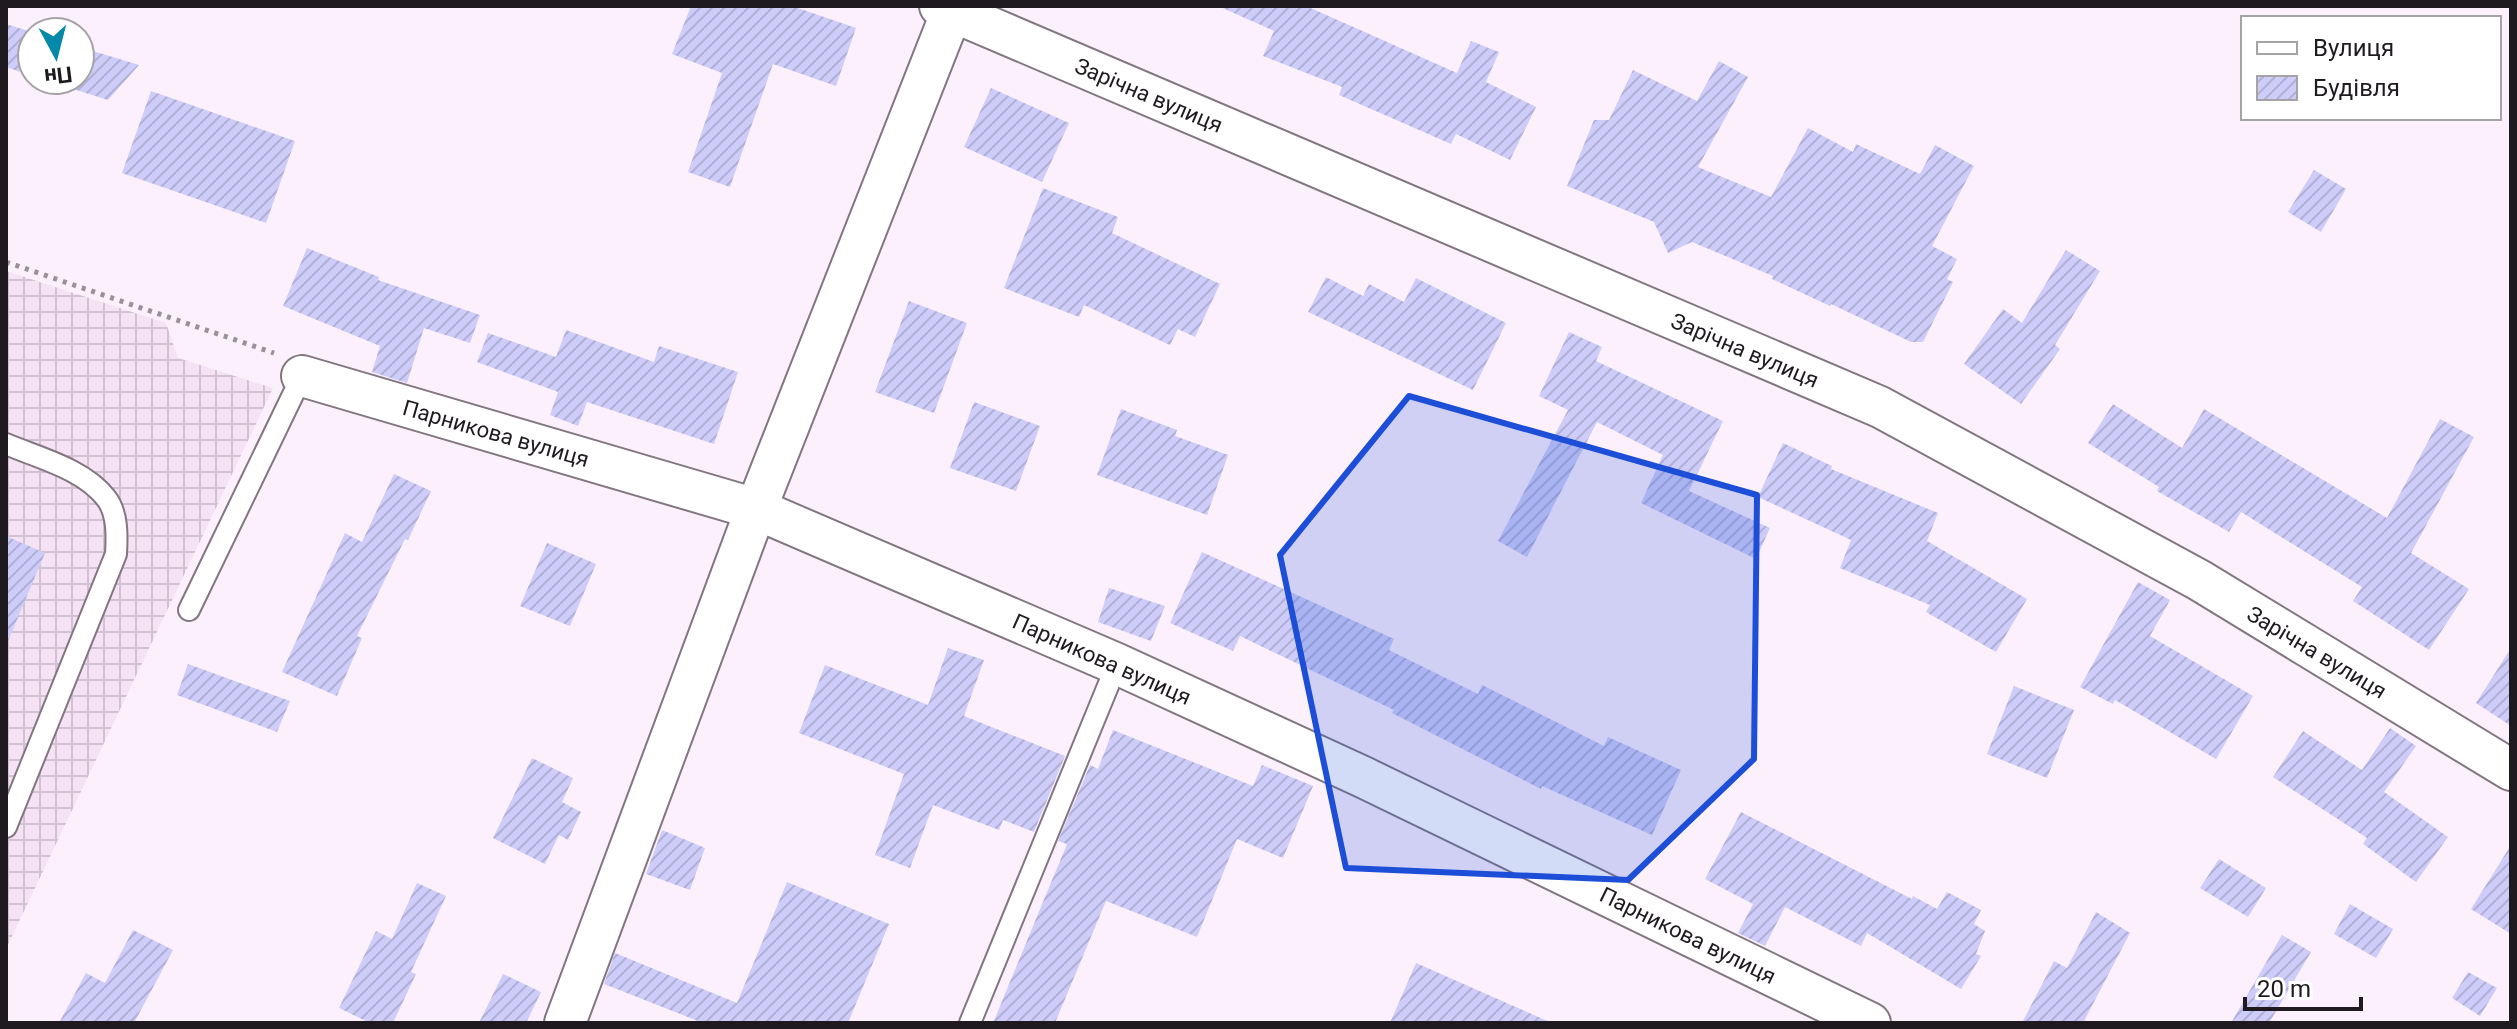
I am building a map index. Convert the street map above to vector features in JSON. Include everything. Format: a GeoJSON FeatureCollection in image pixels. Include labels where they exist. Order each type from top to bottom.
{"type":"FeatureCollection","features":[{"type":"Feature","properties":{"kind":"street"},"geometry":{"type":"LineString","coordinates":[[565,1023],[946,9]]}},
{"type":"Feature","properties":{"kind":"street","name":"Зарічна вулиця"},"geometry":{"type":"LineString","coordinates":[[946,9],[1880,407],[2199,580],[2511,770]]}},
{"type":"Feature","properties":{"kind":"street","name":"Парникова вулиця"},"geometry":{"type":"LineString","coordinates":[[302,376],[756,509],[1117,664],[1363,777],[1870,1023]]}},
{"type":"Feature","properties":{"kind":"lane"},"geometry":{"type":"LineString","coordinates":[[189,610],[302,376]]}},
{"type":"Feature","properties":{"kind":"lane"},"geometry":{"type":"LineString","coordinates":[[6,444],[80,476],[108,500],[117,530],[116,554],[6,827]]}},
{"type":"Feature","properties":{"kind":"lane"},"geometry":{"type":"LineString","coordinates":[[970,1023],[1117,664]]}},
{"type":"Feature","properties":{"kind":"path"},"geometry":{"type":"LineString","coordinates":[[6,262],[269,349],[302,376]]}},
{"type":"Feature","properties":{"kind":"highlighted area"},"geometry":{"type":"Polygon","coordinates":[[[1409,396],[1757,495],[1754,759],[1628,880],[1346,868],[1280,555],[1409,396]]]}},
{"type":"Feature","properties":{"kind":"shaded area"},"geometry":{"type":"Polygon","coordinates":[[[6,271],[166,323],[178,358],[273,388],[6,949],[6,271]]]}},
{"type":"Feature","properties":{"kind":"building"},"geometry":{"type":"Polygon","coordinates":[[[691,6],[792,6],[856,28],[836,86],[773,64],[730,187],[688,172],[722,73],[672,54],[691,6]]]}},
{"type":"Feature","properties":{"kind":"building"},"geometry":{"type":"Polygon","coordinates":[[[1218,6],[1306,6],[1457,73],[1471,41],[1499,52],[1486,82],[1536,107],[1510,160],[1456,134],[1451,144],[1339,95],[1342,87],[1263,56],[1274,31],[1218,6]]]}},
{"type":"Feature","properties":{"kind":"building"},"geometry":{"type":"Polygon","coordinates":[[[6,24],[16,27],[16,70],[6,67],[6,24]]]}},
{"type":"Feature","properties":{"kind":"building"},"geometry":{"type":"Polygon","coordinates":[[[96,52],[139,65],[108,100],[95,96],[96,52]]]}},
{"type":"Feature","properties":{"kind":"building"},"geometry":{"type":"Polygon","coordinates":[[[1719,61],[1748,77],[1698,167],[1771,197],[1808,128],[1853,152],[1856,144],[1920,174],[1935,145],[1974,166],[1932,246],[1957,259],[1947,279],[1953,282],[1923,342],[1911,342],[1772,279],[1773,276],[1692,242],[1668,253],[1654,222],[1567,186],[1594,120],[1609,120],[1633,70],[1697,101],[1719,61]]]}},
{"type":"Feature","properties":{"kind":"building"},"geometry":{"type":"Polygon","coordinates":[[[991,88],[1069,123],[1042,182],[964,147],[991,88]]]}},
{"type":"Feature","properties":{"kind":"building"},"geometry":{"type":"Polygon","coordinates":[[[151,91],[295,141],[266,223],[122,173],[151,91]]]}},
{"type":"Feature","properties":{"kind":"building"},"geometry":{"type":"Polygon","coordinates":[[[2314,170],[2346,189],[2321,232],[2288,212],[2314,170]]]}},
{"type":"Feature","properties":{"kind":"building"},"geometry":{"type":"Polygon","coordinates":[[[1043,188],[1118,217],[1112,233],[1220,284],[1195,337],[1178,329],[1170,345],[1084,305],[1079,317],[1004,288],[1043,188]]]}},
{"type":"Feature","properties":{"kind":"building"},"geometry":{"type":"Polygon","coordinates":[[[307,248],[379,277],[378,280],[480,315],[470,343],[424,328],[407,383],[372,372],[380,346],[283,306],[307,248]]]}},
{"type":"Feature","properties":{"kind":"building"},"geometry":{"type":"Polygon","coordinates":[[[2066,250],[2100,271],[2055,345],[2060,349],[2021,404],[1964,364],[2003,309],[2022,323],[2066,250]]]}},
{"type":"Feature","properties":{"kind":"building"},"geometry":{"type":"Polygon","coordinates":[[[1326,277],[1363,296],[1369,284],[1404,302],[1416,278],[1506,323],[1473,390],[1308,312],[1326,277]]]}},
{"type":"Feature","properties":{"kind":"building"},"geometry":{"type":"Polygon","coordinates":[[[909,301],[967,323],[934,413],[875,392],[909,301]]]}},
{"type":"Feature","properties":{"kind":"building"},"geometry":{"type":"Polygon","coordinates":[[[566,330],[654,362],[659,346],[738,372],[714,444],[587,402],[578,426],[550,415],[558,392],[477,362],[488,333],[556,357],[566,330]]]}},
{"type":"Feature","properties":{"kind":"building"},"geometry":{"type":"Polygon","coordinates":[[[1569,332],[1602,347],[1596,361],[1723,421],[1689,491],[1770,528],[1756,559],[1641,503],[1663,455],[1597,422],[1527,557],[1498,541],[1568,410],[1539,396],[1569,332]]]}},
{"type":"Feature","properties":{"kind":"building"},"geometry":{"type":"Polygon","coordinates":[[[974,402],[1040,426],[1016,491],[950,468],[974,402]]]}},
{"type":"Feature","properties":{"kind":"building"},"geometry":{"type":"Polygon","coordinates":[[[2113,404],[2182,448],[2204,409],[2387,518],[2440,419],[2474,437],[2411,553],[2469,589],[2429,650],[2353,601],[2362,587],[2241,512],[2229,532],[2157,491],[2159,487],[2088,443],[2113,404]]]}},
{"type":"Feature","properties":{"kind":"building"},"geometry":{"type":"Polygon","coordinates":[[[1121,409],[1177,430],[1175,436],[1228,455],[1207,515],[1097,475],[1121,409]]]}},
{"type":"Feature","properties":{"kind":"building"},"geometry":{"type":"Polygon","coordinates":[[[1783,443],[1832,466],[1831,469],[1938,513],[1927,541],[2027,599],[1996,652],[1926,612],[1930,605],[1840,568],[1851,540],[1758,497],[1783,443]]]}},
{"type":"Feature","properties":{"kind":"building"},"geometry":{"type":"Polygon","coordinates":[[[394,474],[431,491],[357,636],[362,638],[337,696],[282,672],[345,533],[362,542],[394,474]]]}},
{"type":"Feature","properties":{"kind":"building"},"geometry":{"type":"Polygon","coordinates":[[[6,536],[45,553],[6,646],[6,536]]]}},
{"type":"Feature","properties":{"kind":"building"},"geometry":{"type":"Polygon","coordinates":[[[547,543],[596,564],[570,626],[520,606],[547,543]]]}},
{"type":"Feature","properties":{"kind":"building"},"geometry":{"type":"Polygon","coordinates":[[[1202,552],[1394,639],[1389,650],[1478,694],[1482,685],[1604,746],[1608,737],[1681,770],[1652,835],[1542,786],[1541,789],[1392,713],[1394,710],[1240,636],[1233,651],[1170,623],[1202,552]]]}},
{"type":"Feature","properties":{"kind":"building"},"geometry":{"type":"Polygon","coordinates":[[[2138,582],[2170,600],[2150,636],[2253,696],[2216,759],[2115,700],[2113,704],[2080,687],[2138,582]]]}},
{"type":"Feature","properties":{"kind":"building"},"geometry":{"type":"Polygon","coordinates":[[[1109,588],[1165,606],[1151,641],[1098,622],[1109,588]]]}},
{"type":"Feature","properties":{"kind":"building"},"geometry":{"type":"Polygon","coordinates":[[[948,648],[984,660],[964,716],[1065,756],[1034,832],[1003,820],[999,830],[933,805],[910,868],[875,855],[904,774],[799,733],[825,665],[928,705],[948,648]]]}},
{"type":"Feature","properties":{"kind":"building"},"geometry":{"type":"Polygon","coordinates":[[[2511,648],[2511,726],[2476,703],[2511,648]]]}},
{"type":"Feature","properties":{"kind":"building"},"geometry":{"type":"Polygon","coordinates":[[[188,664],[290,701],[277,732],[177,695],[188,664]]]}},
{"type":"Feature","properties":{"kind":"building"},"geometry":{"type":"Polygon","coordinates":[[[2014,686],[2074,710],[2047,778],[1987,754],[2014,686]]]}},
{"type":"Feature","properties":{"kind":"building"},"geometry":{"type":"Polygon","coordinates":[[[2390,728],[2416,746],[2384,792],[2448,837],[2416,882],[2363,844],[2367,838],[2273,777],[2303,731],[2362,770],[2390,728]]]}},
{"type":"Feature","properties":{"kind":"building"},"geometry":{"type":"Polygon","coordinates":[[[1113,730],[1253,786],[1262,765],[1313,786],[1283,858],[1237,839],[1197,937],[1106,901],[1055,1023],[993,1023],[1067,844],[1058,841],[1090,765],[1098,769],[1113,730]]]}},
{"type":"Feature","properties":{"kind":"building"},"geometry":{"type":"Polygon","coordinates":[[[532,758],[573,778],[562,802],[581,812],[568,840],[559,835],[545,864],[493,838],[532,758]]]}},
{"type":"Feature","properties":{"kind":"building"},"geometry":{"type":"Polygon","coordinates":[[[1741,812],[1912,899],[1913,896],[1937,909],[1947,892],[1981,910],[1974,924],[1985,931],[1976,954],[1981,956],[1961,989],[1867,933],[1861,946],[1785,907],[1765,946],[1738,933],[1753,904],[1705,879],[1741,812]]]}},
{"type":"Feature","properties":{"kind":"building"},"geometry":{"type":"Polygon","coordinates":[[[662,830],[705,848],[690,890],[646,874],[662,830]]]}},
{"type":"Feature","properties":{"kind":"building"},"geometry":{"type":"Polygon","coordinates":[[[2511,845],[2511,934],[2471,909],[2511,845]]]}},
{"type":"Feature","properties":{"kind":"building"},"geometry":{"type":"Polygon","coordinates":[[[2219,859],[2266,888],[2248,917],[2200,888],[2219,859]]]}},
{"type":"Feature","properties":{"kind":"building"},"geometry":{"type":"Polygon","coordinates":[[[787,882],[889,924],[848,1023],[703,1023],[604,984],[615,953],[737,1003],[787,882]]]}},
{"type":"Feature","properties":{"kind":"building"},"geometry":{"type":"Polygon","coordinates":[[[417,883],[446,896],[411,972],[416,974],[393,1023],[370,1023],[339,1008],[376,931],[392,939],[417,883]]]}},
{"type":"Feature","properties":{"kind":"building"},"geometry":{"type":"Polygon","coordinates":[[[2350,904],[2393,929],[2376,958],[2334,934],[2350,904]]]}},
{"type":"Feature","properties":{"kind":"building"},"geometry":{"type":"Polygon","coordinates":[[[2096,912],[2130,933],[2083,1023],[2022,1023],[2054,961],[2067,968],[2096,912]]]}},
{"type":"Feature","properties":{"kind":"building"},"geometry":{"type":"Polygon","coordinates":[[[133,930],[173,950],[134,1023],[59,1023],[86,973],[105,983],[133,930]]]}},
{"type":"Feature","properties":{"kind":"building"},"geometry":{"type":"Polygon","coordinates":[[[2282,935],[2311,952],[2269,1023],[2231,1023],[2282,935]]]}},
{"type":"Feature","properties":{"kind":"building"},"geometry":{"type":"Polygon","coordinates":[[[1416,963],[1552,1023],[1390,1023],[1416,963]]]}},
{"type":"Feature","properties":{"kind":"building"},"geometry":{"type":"Polygon","coordinates":[[[2468,972],[2497,988],[2480,1016],[2452,998],[2468,972]]]}},
{"type":"Feature","properties":{"kind":"building"},"geometry":{"type":"Polygon","coordinates":[[[503,974],[541,992],[526,1023],[479,1023],[503,974]]]}}]}
